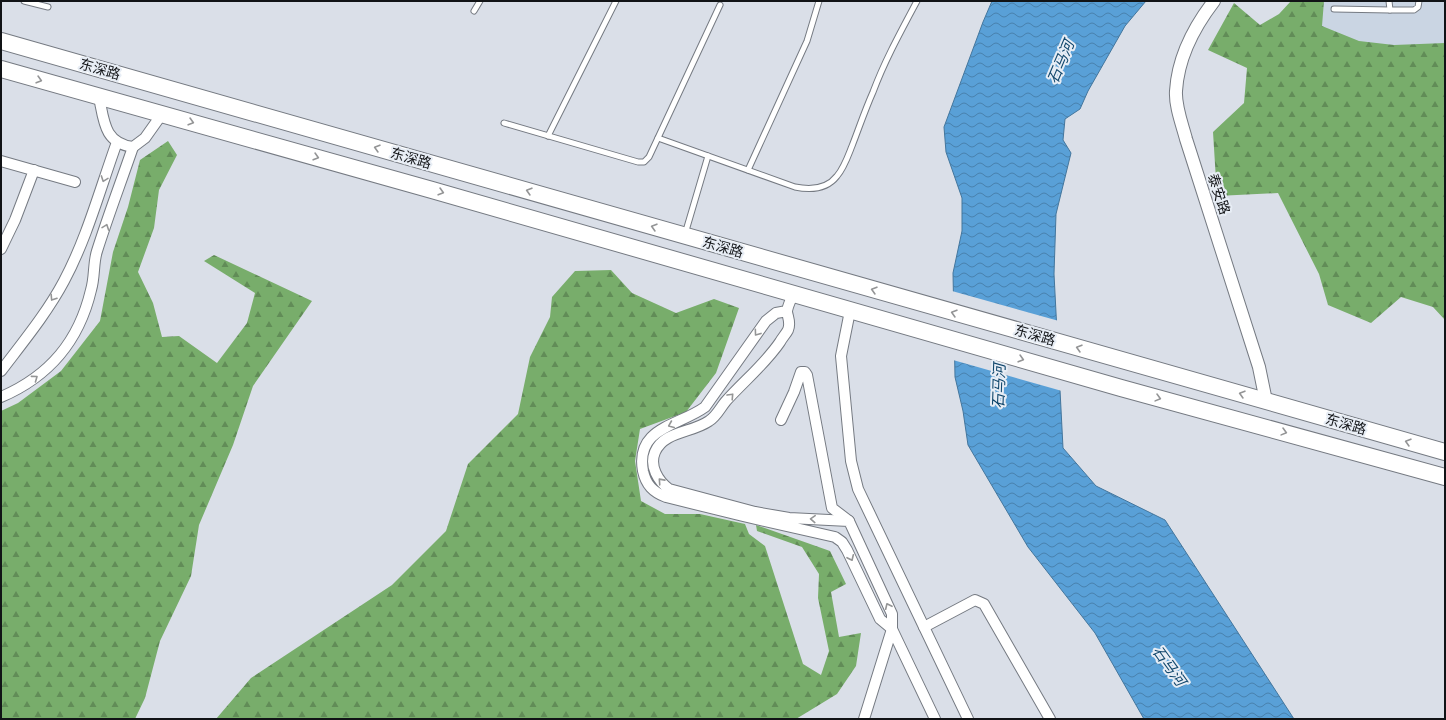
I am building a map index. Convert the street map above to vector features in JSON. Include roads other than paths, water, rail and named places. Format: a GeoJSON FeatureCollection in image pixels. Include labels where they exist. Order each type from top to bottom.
{"type":"FeatureCollection","features":[{"type":"Feature","properties":{"kind":"highway","name":"东深路"},"geometry":{"type":"LineString","coordinates":[[1,41],[1445,452]]}},
{"type":"Feature","properties":{"kind":"highway","name":"东深路"},"geometry":{"type":"LineString","coordinates":[[1,69],[432,190],[1121,388],[1445,478]]}},
{"type":"Feature","properties":{"kind":"street","name":"泰安路"},"geometry":{"type":"LineString","coordinates":[[1214,1],[1198,23],[1187,44],[1179,67],[1176,92],[1179,116],[1259,367],[1266,401]]}},
{"type":"Feature","properties":{"kind":"street"},"geometry":{"type":"LineString","coordinates":[[99,97],[107,132],[123,146],[133,147]]}},
{"type":"Feature","properties":{"kind":"street"},"geometry":{"type":"LineString","coordinates":[[1,397],[22,387],[48,368],[67,347],[80,321],[92,290],[96,253],[133,147],[145,138],[162,114]]}},
{"type":"Feature","properties":{"kind":"street"},"geometry":{"type":"LineString","coordinates":[[1,371],[38,321],[63,282],[80,245],[117,142]]}},
{"type":"Feature","properties":{"kind":"street"},"geometry":{"type":"LineString","coordinates":[[1,161],[75,182]]}},
{"type":"Feature","properties":{"kind":"street"},"geometry":{"type":"LineString","coordinates":[[1,249],[15,220],[34,170]]}},
{"type":"Feature","properties":{"kind":"street"},"geometry":{"type":"LineString","coordinates":[[80,245],[96,253]]}},
{"type":"Feature","properties":{"kind":"street"},"geometry":{"type":"LineString","coordinates":[[793,294],[787,311],[790,322],[788,330],[770,357],[724,403],[715,416],[708,422],[662,441],[654,453],[653,462],[656,475],[661,483],[669,489],[755,512],[789,518],[849,521]]}},
{"type":"Feature","properties":{"kind":"street"},"geometry":{"type":"LineString","coordinates":[[787,311],[776,313],[766,321],[705,407],[695,414],[657,431],[648,440],[643,452],[642,464],[644,476],[650,488],[666,497],[835,537],[842,542],[880,619],[892,629],[935,719]]}},
{"type":"Feature","properties":{"kind":"street"},"geometry":{"type":"LineString","coordinates":[[850,311],[841,356],[851,461],[858,489],[968,719]]}},
{"type":"Feature","properties":{"kind":"street"},"geometry":{"type":"LineString","coordinates":[[782,420],[794,392],[799,375],[801,372],[805,372],[807,375],[832,508],[849,521],[892,614],[892,629],[864,719]]}},
{"type":"Feature","properties":{"kind":"street"},"geometry":{"type":"LineString","coordinates":[[924,627],[975,600],[984,604],[1050,719]]}},
{"type":"Feature","properties":{"kind":"lane"},"geometry":{"type":"LineString","coordinates":[[24,1],[48,7]]}},
{"type":"Feature","properties":{"kind":"lane"},"geometry":{"type":"LineString","coordinates":[[474,11],[480,1]]}},
{"type":"Feature","properties":{"kind":"lane"},"geometry":{"type":"LineString","coordinates":[[548,136],[616,1]]}},
{"type":"Feature","properties":{"kind":"lane"},"geometry":{"type":"LineString","coordinates":[[748,170],[807,41],[819,1]]}},
{"type":"Feature","properties":{"kind":"lane"},"geometry":{"type":"LineString","coordinates":[[658,138],[795,187],[806,189],[818,188],[828,184],[837,177],[844,165],[887,59],[917,1]]}},
{"type":"Feature","properties":{"kind":"lane"},"geometry":{"type":"LineString","coordinates":[[1389,1],[1390,10]]}},
{"type":"Feature","properties":{"kind":"lane"},"geometry":{"type":"LineString","coordinates":[[1334,9],[1416,10],[1419,1]]}},
{"type":"Feature","properties":{"kind":"lane"},"geometry":{"type":"LineString","coordinates":[[504,123],[641,162],[647,160],[720,5]]}},
{"type":"Feature","properties":{"kind":"lane"},"geometry":{"type":"LineString","coordinates":[[684,236],[708,156]]}},
{"type":"Feature","properties":{"kind":"water","name":"石马河"},"geometry":{"type":"Polygon","coordinates":[[[992,1],[1146,1],[1125,26],[1088,91],[1080,109],[1065,119],[1063,140],[1071,153],[1056,214],[1054,274],[1063,448],[1096,486],[1165,520],[1294,719],[1144,719],[1095,633],[1028,547],[968,445],[963,411],[955,377],[953,273],[962,231],[962,198],[946,152],[944,127],[992,1]]]}}]}
